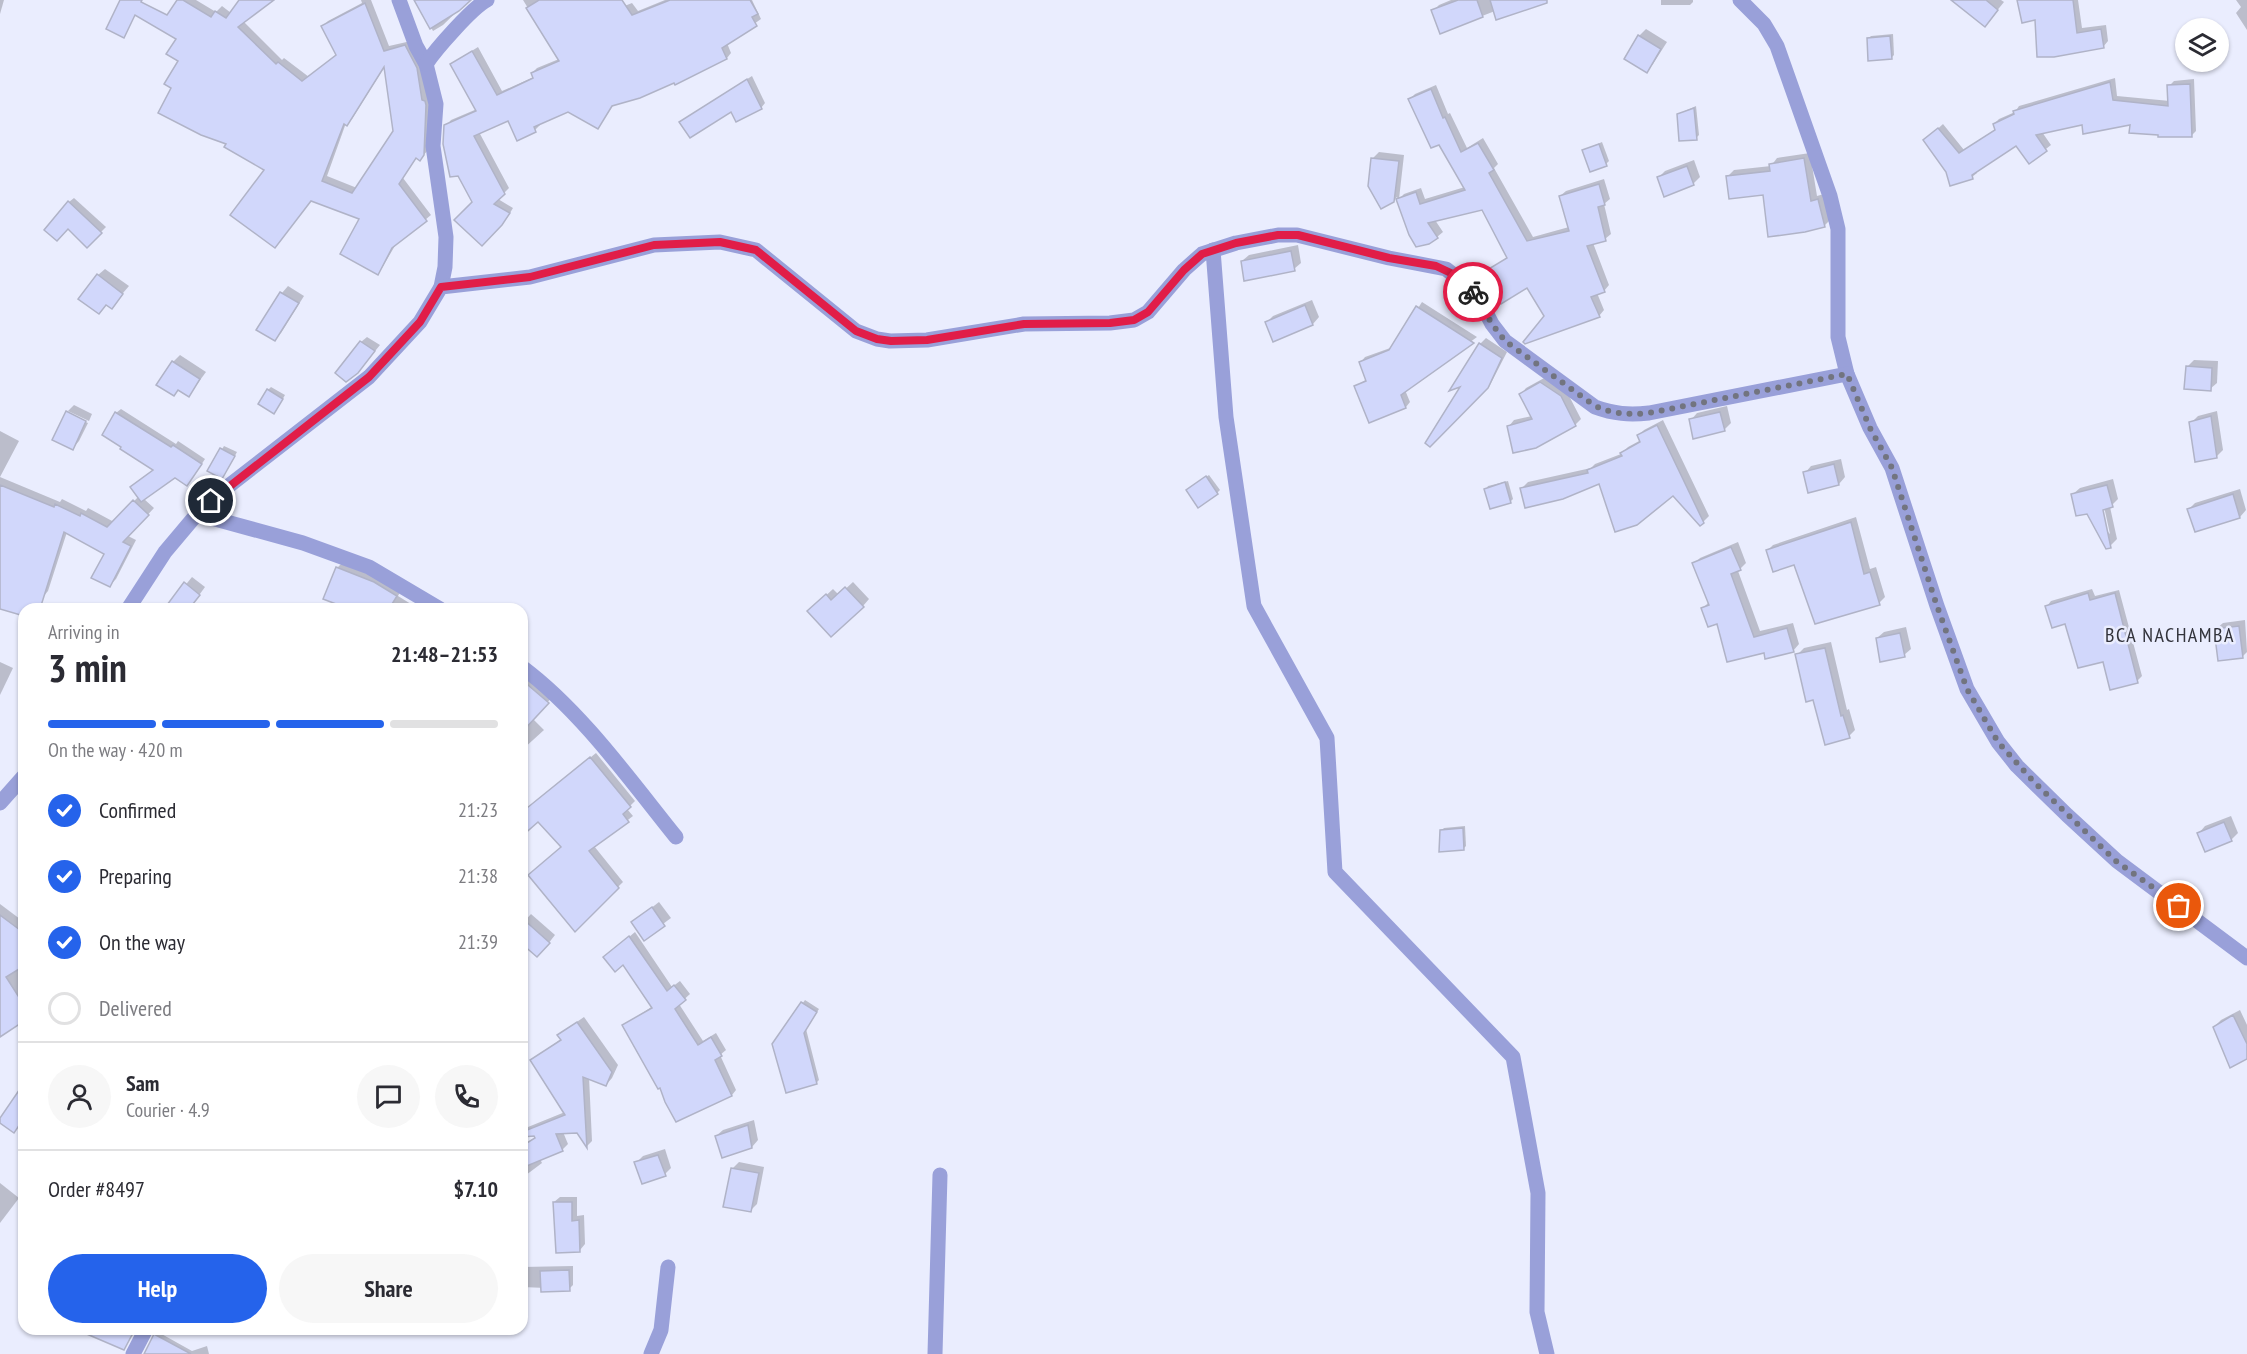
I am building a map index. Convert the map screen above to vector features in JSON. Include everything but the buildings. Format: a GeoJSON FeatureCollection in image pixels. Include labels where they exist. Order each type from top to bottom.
{"type":"FeatureCollection","features":[{"type":"Feature","properties":{"kind":"street"},"geometry":{"type":"LineString","coordinates":[[132,603],[165,552],[197,514],[226,488],[369,377],[420,322],[441,287],[445,267],[446,237],[433,146],[436,104],[426,64],[416,46],[399,0]]}},
{"type":"Feature","properties":{"kind":"street"},"geometry":{"type":"LineString","coordinates":[[426,64],[438,46],[487,0]]}},
{"type":"Feature","properties":{"kind":"street"},"geometry":{"type":"LineString","coordinates":[[1740,0],[1764,24],[1777,46],[1830,196],[1838,229],[1838,337],[1847,374],[1870,428],[1892,468],[1967,689],[1998,742],[2017,766],[2058,807],[2116,861],[2247,958]]}},
{"type":"Feature","properties":{"kind":"street"},"geometry":{"type":"LineString","coordinates":[[441,287],[530,277],[654,245],[720,242],[756,250],[856,331],[877,339],[891,341],[927,340],[1024,324],[1110,323],[1134,320],[1148,312],[1192,262],[1202,254],[1236,243],[1278,235],[1298,235],[1389,258],[1446,269],[1474,293],[1505,341],[1595,406],[1611,413],[1626,415],[1649,413],[1847,374]]}},
{"type":"Feature","properties":{"kind":"street"},"geometry":{"type":"LineString","coordinates":[[1213,250],[1226,417],[1254,606],[1328,738],[1335,872],[1513,1058],[1538,1193],[1537,1312],[1547,1354]]}},
{"type":"Feature","properties":{"kind":"street"},"geometry":{"type":"LineString","coordinates":[[197,514],[303,543],[369,567],[430,603]]}},
{"type":"Feature","properties":{"kind":"street"},"geometry":{"type":"LineString","coordinates":[[528,671],[541,681],[604,748],[676,837]]}},
{"type":"Feature","properties":{"kind":"street"},"geometry":{"type":"LineString","coordinates":[[0,803],[18,783]]}},
{"type":"Feature","properties":{"kind":"street"},"geometry":{"type":"LineString","coordinates":[[935,1354],[940,1175]]}},
{"type":"Feature","properties":{"kind":"street"},"geometry":{"type":"LineString","coordinates":[[651,1354],[661,1330],[668,1267]]}},
{"type":"Feature","properties":{"kind":"street"},"geometry":{"type":"LineString","coordinates":[[133,1354],[143,1335]]}},
{"type":"Feature","properties":{"kind":"way so far"},"geometry":{"type":"LineString","coordinates":[[1473,292],[1505,341],[1595,406],[1611,413],[1626,415],[1649,413],[1847,374],[1870,428],[1892,468],[1957,663],[1967,689],[1982,717],[2017,766],[2067,815],[2116,861],[2179,906]]}},
{"type":"Feature","properties":{"kind":"district","name":"BCA NACHAMBA"},"geometry":{"type":"Point","coordinates":[2170,635]}},
{"type":"Feature","properties":{"kind":"route"},"geometry":{"type":"LineString","coordinates":[[211,501],[369,377],[420,322],[441,287],[530,277],[654,245],[720,242],[756,250],[856,331],[877,339],[891,341],[927,340],[1024,324],[1110,323],[1134,320],[1148,312],[1184,270],[1202,254],[1236,243],[1278,235],[1298,235],[1389,258],[1436,266],[1455,275],[1473,292]]}}]}
